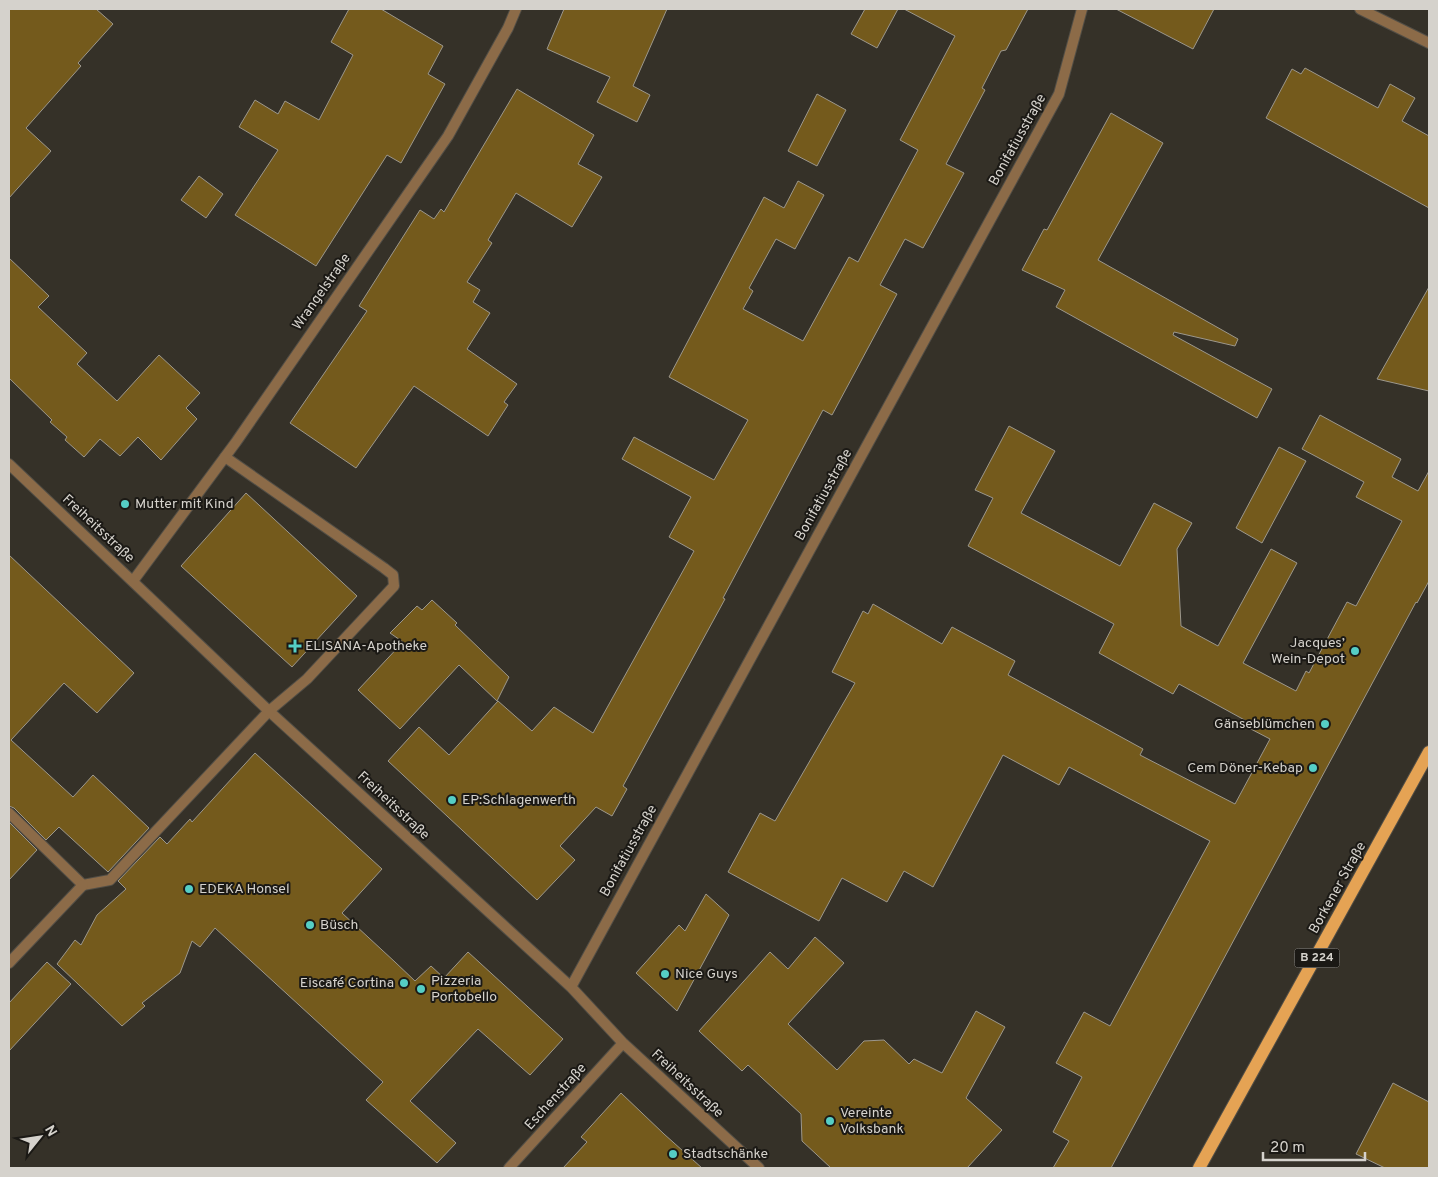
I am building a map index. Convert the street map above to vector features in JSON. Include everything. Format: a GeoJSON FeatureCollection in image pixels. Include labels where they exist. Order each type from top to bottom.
{"type":"FeatureCollection","features":[{"type":"Feature","properties":{"kind":"main road","name":"Borkener Straße"},"geometry":{"type":"LineString","coordinates":[[1199,1168],[1338,920],[1429,752]]}},
{"type":"Feature","properties":{"kind":"street","name":"Wrangelstraße"},"geometry":{"type":"LineString","coordinates":[[133,581],[225,456],[448,136],[508,28],[516,9]]}},
{"type":"Feature","properties":{"kind":"street","name":"Bonifatiusstraße"},"geometry":{"type":"LineString","coordinates":[[570,987],[1058,94],[1082,9]]}},
{"type":"Feature","properties":{"kind":"street"},"geometry":{"type":"LineString","coordinates":[[1360,9],[1429,43]]}},
{"type":"Feature","properties":{"kind":"street"},"geometry":{"type":"LineString","coordinates":[[9,963],[83,885],[110,880],[269,711],[306,679],[394,586],[393,575],[225,456]]}},
{"type":"Feature","properties":{"kind":"street","name":"Freiheitsstraße"},"geometry":{"type":"LineString","coordinates":[[9,464],[269,711],[570,987],[623,1043],[759,1168]]}},
{"type":"Feature","properties":{"kind":"street"},"geometry":{"type":"LineString","coordinates":[[9,813],[83,885]]}},
{"type":"Feature","properties":{"kind":"street","name":"Eschenstraße"},"geometry":{"type":"LineString","coordinates":[[509,1168],[623,1043]]}},
{"type":"Feature","properties":{"kind":"building"},"geometry":{"type":"Polygon","coordinates":[[[9,9],[96,9],[113,24],[78,63],[81,66],[26,128],[51,151],[9,198],[9,9]]]}},
{"type":"Feature","properties":{"kind":"building"},"geometry":{"type":"Polygon","coordinates":[[[349,9],[381,9],[443,46],[428,74],[445,84],[401,163],[387,155],[316,266],[235,215],[278,150],[239,127],[255,100],[278,114],[285,101],[319,120],[353,55],[331,42],[349,9]]]}},
{"type":"Feature","properties":{"kind":"building"},"geometry":{"type":"Polygon","coordinates":[[[564,9],[667,9],[633,86],[650,95],[637,122],[597,102],[610,77],[547,49],[564,9]]]}},
{"type":"Feature","properties":{"kind":"building"},"geometry":{"type":"Polygon","coordinates":[[[865,9],[898,9],[877,48],[851,34],[865,9]]]}},
{"type":"Feature","properties":{"kind":"building"},"geometry":{"type":"Polygon","coordinates":[[[904,9],[1028,9],[1006,50],[1001,51],[982,88],[985,90],[946,164],[964,173],[923,248],[905,239],[880,285],[897,294],[832,415],[823,410],[723,598],[725,599],[623,786],[627,789],[612,816],[596,807],[560,846],[575,860],[537,900],[388,761],[419,727],[449,755],[498,701],[532,731],[554,707],[593,733],[694,551],[669,537],[691,497],[622,459],[634,437],[714,480],[748,420],[669,377],[764,197],[784,208],[798,181],[824,195],[795,249],[776,239],[749,288],[753,291],[743,309],[803,341],[849,257],[858,262],[918,150],[900,140],[955,36],[904,9]]]}},
{"type":"Feature","properties":{"kind":"building"},"geometry":{"type":"Polygon","coordinates":[[[1116,9],[1214,9],[1193,49],[1116,9]]]}},
{"type":"Feature","properties":{"kind":"building"},"geometry":{"type":"Polygon","coordinates":[[[1305,68],[1378,108],[1390,84],[1415,98],[1402,121],[1429,136],[1429,208],[1266,118],[1292,69],[1301,74],[1305,68]]]}},
{"type":"Feature","properties":{"kind":"building"},"geometry":{"type":"Polygon","coordinates":[[[517,89],[594,135],[578,164],[602,177],[572,227],[516,193],[488,240],[492,243],[467,282],[480,290],[473,302],[490,313],[467,349],[517,384],[504,402],[508,405],[488,436],[414,386],[356,468],[290,423],[367,311],[359,306],[420,210],[434,219],[441,209],[444,212],[517,89]]]}},
{"type":"Feature","properties":{"kind":"building"},"geometry":{"type":"Polygon","coordinates":[[[817,94],[846,110],[817,166],[788,151],[817,94]]]}},
{"type":"Feature","properties":{"kind":"building"},"geometry":{"type":"Polygon","coordinates":[[[1111,113],[1163,143],[1098,260],[1238,339],[1235,346],[1174,332],[1173,335],[1272,389],[1257,418],[1056,307],[1065,290],[1022,270],[1044,229],[1047,230],[1111,113]]]}},
{"type":"Feature","properties":{"kind":"building"},"geometry":{"type":"Polygon","coordinates":[[[199,176],[223,194],[206,218],[181,200],[199,176]]]}},
{"type":"Feature","properties":{"kind":"building"},"geometry":{"type":"Polygon","coordinates":[[[9,258],[49,296],[38,307],[87,353],[77,364],[117,401],[159,355],[200,393],[186,408],[197,419],[161,460],[138,437],[120,456],[100,439],[84,457],[65,440],[67,437],[50,422],[52,420],[9,378],[9,258]]]}},
{"type":"Feature","properties":{"kind":"building"},"geometry":{"type":"Polygon","coordinates":[[[1429,287],[1429,391],[1377,379],[1429,287]]]}},
{"type":"Feature","properties":{"kind":"building"},"geometry":{"type":"Polygon","coordinates":[[[1320,415],[1401,459],[1392,477],[1418,491],[1429,471],[1429,581],[1111,1168],[1053,1168],[1069,1141],[1053,1132],[1082,1077],[1056,1063],[1084,1012],[1110,1026],[1210,841],[1069,767],[1059,785],[1003,755],[933,887],[904,871],[887,902],[842,878],[819,921],[728,872],[760,813],[775,821],[855,683],[832,672],[863,611],[868,614],[873,604],[942,644],[952,627],[1015,661],[1008,675],[1143,749],[1140,755],[1235,804],[1270,739],[1247,727],[1250,723],[1179,684],[1173,694],[1099,653],[1114,624],[968,546],[993,498],[975,490],[1009,426],[1055,451],[1021,513],[1120,566],[1154,503],[1192,523],[1177,549],[1181,626],[1218,646],[1271,549],[1297,563],[1243,663],[1296,691],[1306,671],[1309,673],[1347,602],[1356,606],[1402,521],[1356,497],[1364,482],[1302,449],[1320,415]]]}},
{"type":"Feature","properties":{"kind":"building"},"geometry":{"type":"Polygon","coordinates":[[[1279,447],[1306,461],[1262,543],[1236,528],[1279,447]]]}},
{"type":"Feature","properties":{"kind":"building"},"geometry":{"type":"Polygon","coordinates":[[[246,493],[357,596],[292,667],[181,566],[246,493]]]}},
{"type":"Feature","properties":{"kind":"building"},"geometry":{"type":"Polygon","coordinates":[[[9,555],[134,673],[97,713],[64,683],[11,740],[73,797],[93,775],[149,828],[108,872],[59,827],[46,840],[14,808],[9,806],[9,555]]]}},
{"type":"Feature","properties":{"kind":"building"},"geometry":{"type":"Polygon","coordinates":[[[432,600],[509,677],[497,701],[459,665],[400,729],[358,690],[403,642],[390,633],[417,606],[422,610],[432,600]]]}},
{"type":"Feature","properties":{"kind":"building"},"geometry":{"type":"Polygon","coordinates":[[[255,753],[382,869],[342,913],[415,981],[431,966],[444,978],[468,952],[563,1039],[530,1075],[478,1029],[410,1101],[456,1143],[437,1163],[366,1100],[383,1082],[215,928],[200,947],[192,941],[180,973],[142,1003],[145,1006],[122,1026],[57,964],[75,940],[81,945],[97,915],[126,889],[118,881],[160,837],[167,844],[190,819],[192,822],[255,753]]]}},
{"type":"Feature","properties":{"kind":"building"},"geometry":{"type":"Polygon","coordinates":[[[9,822],[37,850],[9,880],[9,822]]]}},
{"type":"Feature","properties":{"kind":"building"},"geometry":{"type":"Polygon","coordinates":[[[706,894],[729,915],[677,1011],[636,973],[679,925],[685,931],[706,894]]]}},
{"type":"Feature","properties":{"kind":"building"},"geometry":{"type":"Polygon","coordinates":[[[815,937],[844,963],[788,1024],[837,1070],[864,1041],[884,1040],[909,1064],[914,1059],[942,1073],[976,1011],[1005,1027],[966,1098],[1002,1130],[967,1168],[831,1168],[802,1141],[801,1114],[748,1065],[742,1071],[699,1031],[770,952],[788,969],[815,937]]]}},
{"type":"Feature","properties":{"kind":"building"},"geometry":{"type":"Polygon","coordinates":[[[47,962],[71,984],[9,1051],[9,1003],[47,962]]]}},
{"type":"Feature","properties":{"kind":"building"},"geometry":{"type":"Polygon","coordinates":[[[1393,1083],[1429,1102],[1429,1168],[1385,1168],[1356,1154],[1393,1083]]]}},
{"type":"Feature","properties":{"kind":"building"},"geometry":{"type":"Polygon","coordinates":[[[621,1093],[702,1168],[563,1168],[587,1142],[581,1137],[621,1093]]]}},
{"type":"Feature","properties":{"kind":"place","name":"Mutter mit Kind"},"geometry":{"type":"Point","coordinates":[125,504]}},
{"type":"Feature","properties":{"kind":"place","name":"ELISANA-Apotheke"},"geometry":{"type":"Point","coordinates":[295,646]}},
{"type":"Feature","properties":{"kind":"place","name":"Jacques’ Wein-Depot"},"geometry":{"type":"Point","coordinates":[1355,651]}},
{"type":"Feature","properties":{"kind":"place","name":"Gänseblümchen"},"geometry":{"type":"Point","coordinates":[1325,724]}},
{"type":"Feature","properties":{"kind":"place","name":"Cem Döner-Kebap"},"geometry":{"type":"Point","coordinates":[1313,768]}},
{"type":"Feature","properties":{"kind":"place","name":"EP:Schlagenwerth"},"geometry":{"type":"Point","coordinates":[452,800]}},
{"type":"Feature","properties":{"kind":"place","name":"EDEKA Honsel"},"geometry":{"type":"Point","coordinates":[189,889]}},
{"type":"Feature","properties":{"kind":"place","name":"Büsch"},"geometry":{"type":"Point","coordinates":[310,925]}},
{"type":"Feature","properties":{"kind":"place","name":"Nice Guys"},"geometry":{"type":"Point","coordinates":[665,974]}},
{"type":"Feature","properties":{"kind":"place","name":"Eiscafé Cortina"},"geometry":{"type":"Point","coordinates":[404,983]}},
{"type":"Feature","properties":{"kind":"place","name":"Pizzeria Portobello"},"geometry":{"type":"Point","coordinates":[421,989]}},
{"type":"Feature","properties":{"kind":"place","name":"Vereinte Volksbank"},"geometry":{"type":"Point","coordinates":[830,1121]}},
{"type":"Feature","properties":{"kind":"place","name":"Stadtschänke"},"geometry":{"type":"Point","coordinates":[673,1154]}}]}
